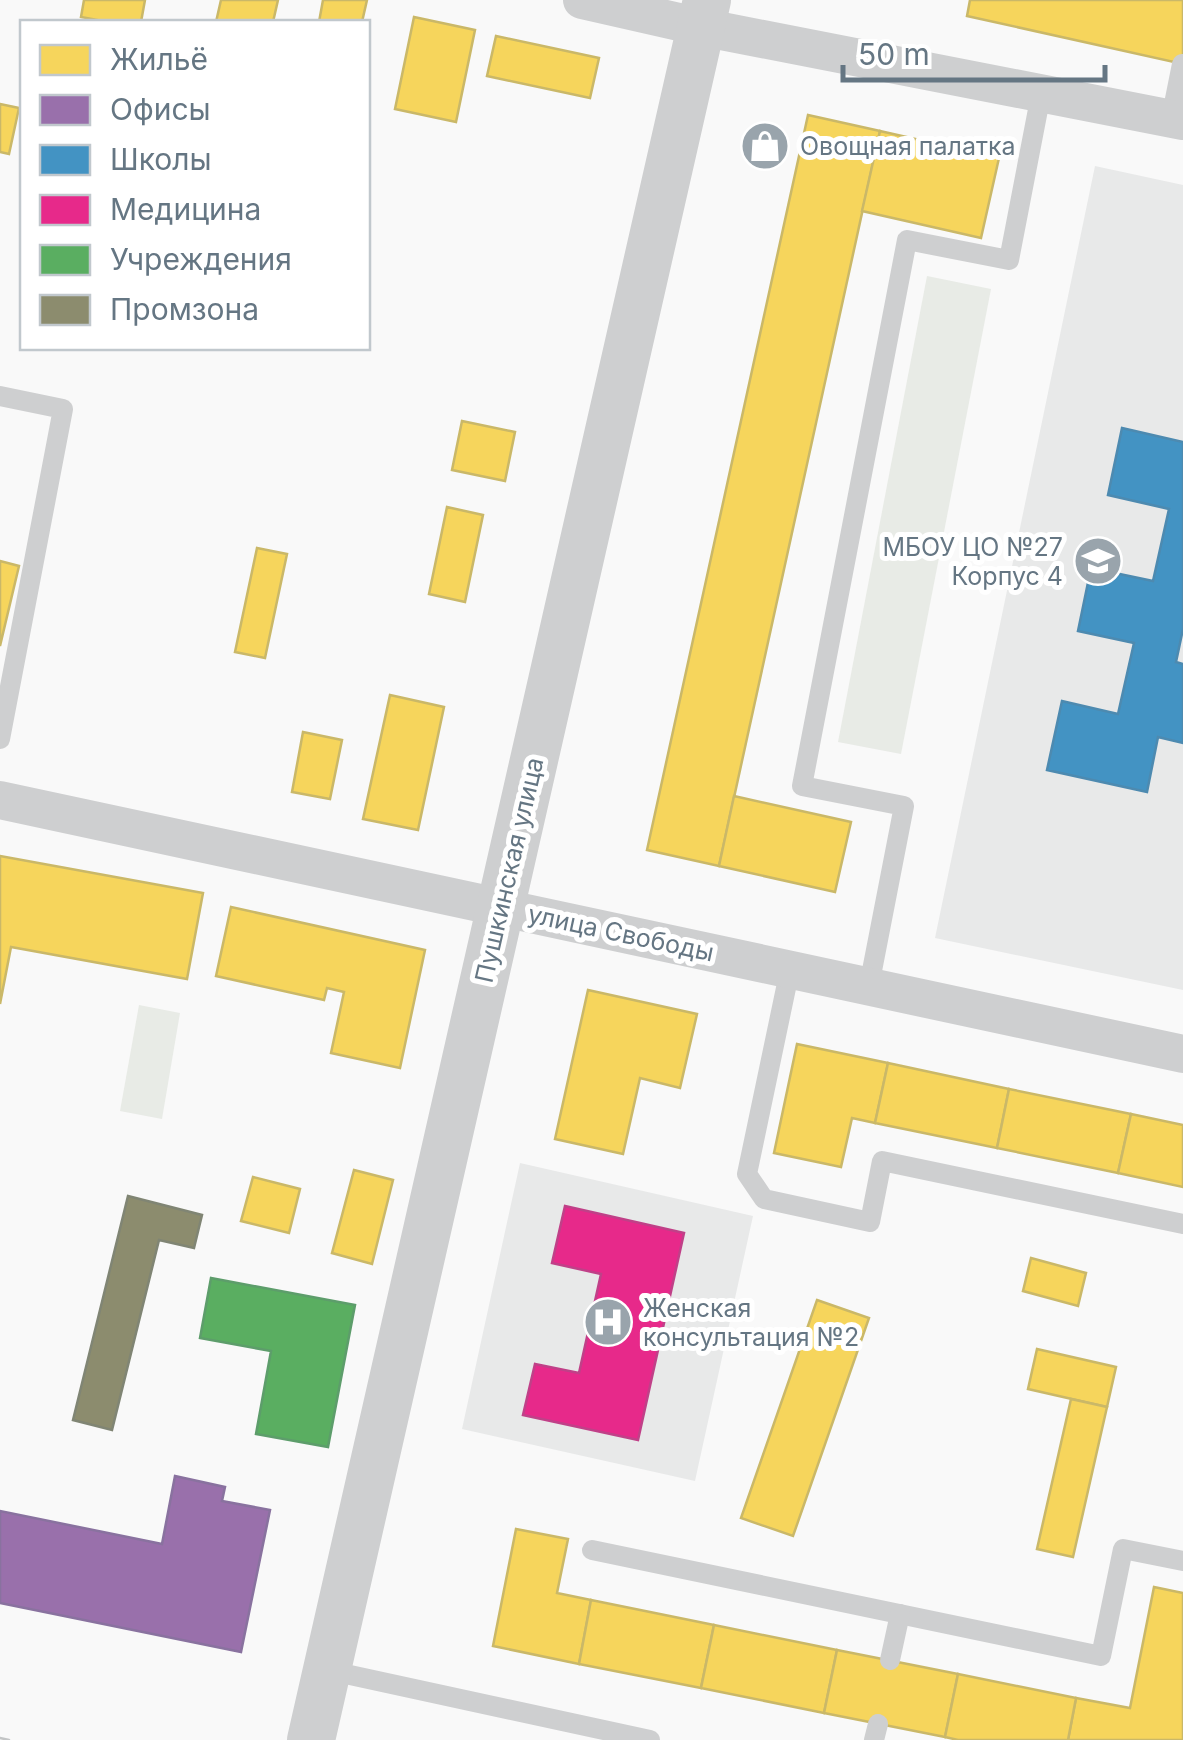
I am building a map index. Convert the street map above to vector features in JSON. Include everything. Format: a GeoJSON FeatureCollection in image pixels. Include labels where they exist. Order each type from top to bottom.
{"type":"FeatureCollection","features":[{"type":"Feature","properties":{"kind":"street"},"geometry":{"type":"LineString","coordinates":[[582,0],[704,14],[1041,94],[1177,120]]}},
{"type":"Feature","properties":{"kind":"street","name":"Пушкинская улица"},"geometry":{"type":"LineString","coordinates":[[311,1740],[704,14]]}},
{"type":"Feature","properties":{"kind":"street","name":"улица Свободы"},"geometry":{"type":"LineString","coordinates":[[0,800],[1183,1054]]}},
{"type":"Feature","properties":{"kind":"lane"},"geometry":{"type":"LineString","coordinates":[[1177,120],[1182,64]]}},
{"type":"Feature","properties":{"kind":"lane"},"geometry":{"type":"LineString","coordinates":[[869,986],[904,806],[802,786],[816,708],[907,240],[1009,260],[1041,94]]}},
{"type":"Feature","properties":{"kind":"lane"},"geometry":{"type":"LineString","coordinates":[[0,396],[62,409],[0,739]]}},
{"type":"Feature","properties":{"kind":"lane"},"geometry":{"type":"LineString","coordinates":[[790,969],[747,1174],[764,1200],[870,1222],[882,1161],[1183,1224]]}},
{"type":"Feature","properties":{"kind":"lane"},"geometry":{"type":"LineString","coordinates":[[592,1550],[1101,1656],[1124,1549],[1183,1562]]}},
{"type":"Feature","properties":{"kind":"lane"},"geometry":{"type":"LineString","coordinates":[[890,1660],[900,1614]]}},
{"type":"Feature","properties":{"kind":"lane"},"geometry":{"type":"LineString","coordinates":[[327,1670],[650,1740]]}},
{"type":"Feature","properties":{"kind":"shaded area","name":"МБОУ ЦО №27 Корпус 4"},"geometry":{"type":"Polygon","coordinates":[[[1095,166],[1183,185],[1183,990],[935,938],[1095,166]]]}},
{"type":"Feature","properties":{"kind":"shaded area"},"geometry":{"type":"Polygon","coordinates":[[[927,276],[991,289],[901,754],[838,742],[927,276]]]}},
{"type":"Feature","properties":{"kind":"shaded area"},"geometry":{"type":"Polygon","coordinates":[[[139,1005],[180,1013],[162,1119],[120,1111],[139,1005]]]}},
{"type":"Feature","properties":{"kind":"shaded area","name":"Женская консультация №2"},"geometry":{"type":"Polygon","coordinates":[[[520,1163],[753,1216],[695,1481],[462,1429],[520,1163]]]}},
{"type":"Feature","properties":{"kind":"building: Жильё"},"geometry":{"type":"Polygon","coordinates":[[[84,0],[145,0],[141,20],[81,17],[84,0]]]}},
{"type":"Feature","properties":{"kind":"building: Жильё"},"geometry":{"type":"Polygon","coordinates":[[[221,0],[278,0],[273,20],[216,20],[221,0]]]}},
{"type":"Feature","properties":{"kind":"building: Жильё"},"geometry":{"type":"Polygon","coordinates":[[[323,0],[367,0],[362,20],[319,20],[323,0]]]}},
{"type":"Feature","properties":{"kind":"building: Жильё"},"geometry":{"type":"Polygon","coordinates":[[[970,0],[1183,0],[1183,64],[967,16],[970,0]]]}},
{"type":"Feature","properties":{"kind":"building: Жильё"},"geometry":{"type":"Polygon","coordinates":[[[414,17],[475,30],[456,122],[395,109],[414,17]]]}},
{"type":"Feature","properties":{"kind":"building: Жильё"},"geometry":{"type":"Polygon","coordinates":[[[496,36],[599,58],[590,98],[487,76],[496,36]]]}},
{"type":"Feature","properties":{"kind":"building: Жильё"},"geometry":{"type":"Polygon","coordinates":[[[0,104],[19,108],[9,154],[0,152],[0,104]]]}},
{"type":"Feature","properties":{"kind":"building: Жильё"},"geometry":{"type":"Polygon","coordinates":[[[808,115],[880,131],[719,866],[647,850],[808,115]]]}},
{"type":"Feature","properties":{"kind":"building: Жильё"},"geometry":{"type":"Polygon","coordinates":[[[880,131],[999,158],[981,238],[862,211],[880,131]]]}},
{"type":"Feature","properties":{"kind":"building: Жильё"},"geometry":{"type":"Polygon","coordinates":[[[462,421],[515,432],[505,481],[452,470],[462,421]]]}},
{"type":"Feature","properties":{"kind":"building: Жильё"},"geometry":{"type":"Polygon","coordinates":[[[447,507],[483,515],[465,602],[429,594],[447,507]]]}},
{"type":"Feature","properties":{"kind":"building: Жильё"},"geometry":{"type":"Polygon","coordinates":[[[257,548],[287,554],[265,658],[235,652],[257,548]]]}},
{"type":"Feature","properties":{"kind":"building: Жильё"},"geometry":{"type":"Polygon","coordinates":[[[0,561],[19,566],[0,646],[0,561]]]}},
{"type":"Feature","properties":{"kind":"building: Жильё"},"geometry":{"type":"Polygon","coordinates":[[[390,695],[444,707],[418,830],[363,819],[390,695]]]}},
{"type":"Feature","properties":{"kind":"building: Жильё"},"geometry":{"type":"Polygon","coordinates":[[[303,732],[342,740],[330,799],[292,792],[303,732]]]}},
{"type":"Feature","properties":{"kind":"building: Жильё"},"geometry":{"type":"Polygon","coordinates":[[[734,796],[851,822],[835,892],[719,866],[734,796]]]}},
{"type":"Feature","properties":{"kind":"building: Жильё"},"geometry":{"type":"Polygon","coordinates":[[[0,856],[203,893],[187,979],[11,947],[0,1004],[0,856]]]}},
{"type":"Feature","properties":{"kind":"building: Жильё"},"geometry":{"type":"Polygon","coordinates":[[[231,907],[425,950],[400,1068],[331,1053],[344,992],[327,988],[324,1000],[216,976],[231,907]]]}},
{"type":"Feature","properties":{"kind":"building: Жильё"},"geometry":{"type":"Polygon","coordinates":[[[588,990],[697,1014],[680,1088],[640,1078],[623,1154],[555,1139],[588,990]]]}},
{"type":"Feature","properties":{"kind":"building: Жильё"},"geometry":{"type":"Polygon","coordinates":[[[797,1044],[888,1063],[875,1123],[852,1118],[841,1167],[774,1153],[797,1044]]]}},
{"type":"Feature","properties":{"kind":"building: Жильё"},"geometry":{"type":"Polygon","coordinates":[[[888,1063],[1009,1089],[997,1148],[875,1123],[888,1063]]]}},
{"type":"Feature","properties":{"kind":"building: Жильё"},"geometry":{"type":"Polygon","coordinates":[[[1009,1089],[1131,1114],[1118,1173],[997,1148],[1009,1089]]]}},
{"type":"Feature","properties":{"kind":"building: Жильё"},"geometry":{"type":"Polygon","coordinates":[[[1131,1114],[1183,1125],[1183,1187],[1118,1173],[1131,1114]]]}},
{"type":"Feature","properties":{"kind":"building: Жильё"},"geometry":{"type":"Polygon","coordinates":[[[354,1170],[393,1180],[372,1264],[332,1253],[354,1170]]]}},
{"type":"Feature","properties":{"kind":"building: Жильё"},"geometry":{"type":"Polygon","coordinates":[[[253,1177],[300,1189],[289,1233],[241,1221],[253,1177]]]}},
{"type":"Feature","properties":{"kind":"building: Жильё"},"geometry":{"type":"Polygon","coordinates":[[[1031,1258],[1086,1273],[1078,1306],[1023,1291],[1031,1258]]]}},
{"type":"Feature","properties":{"kind":"building: Жильё"},"geometry":{"type":"Polygon","coordinates":[[[817,1300],[869,1318],[793,1536],[741,1518],[817,1300]]]}},
{"type":"Feature","properties":{"kind":"building: Жильё"},"geometry":{"type":"Polygon","coordinates":[[[1037,1349],[1116,1367],[1107,1407],[1028,1389],[1037,1349]]]}},
{"type":"Feature","properties":{"kind":"building: Жильё"},"geometry":{"type":"Polygon","coordinates":[[[1071,1399],[1107,1407],[1073,1557],[1037,1549],[1071,1399]]]}},
{"type":"Feature","properties":{"kind":"building: Жильё"},"geometry":{"type":"Polygon","coordinates":[[[516,1529],[568,1539],[557,1593],[591,1600],[579,1664],[493,1646],[516,1529]]]}},
{"type":"Feature","properties":{"kind":"building: Жильё"},"geometry":{"type":"Polygon","coordinates":[[[1154,1587],[1183,1593],[1183,1740],[1068,1740],[1076,1698],[1130,1708],[1154,1587]]]}},
{"type":"Feature","properties":{"kind":"building: Жильё"},"geometry":{"type":"Polygon","coordinates":[[[591,1600],[714,1625],[701,1688],[579,1664],[591,1600]]]}},
{"type":"Feature","properties":{"kind":"building: Жильё"},"geometry":{"type":"Polygon","coordinates":[[[714,1625],[837,1650],[824,1713],[701,1688],[714,1625]]]}},
{"type":"Feature","properties":{"kind":"building: Жильё"},"geometry":{"type":"Polygon","coordinates":[[[837,1650],[958,1674],[945,1737],[824,1713],[837,1650]]]}},
{"type":"Feature","properties":{"kind":"building: Жильё"},"geometry":{"type":"Polygon","coordinates":[[[958,1674],[1076,1698],[1068,1740],[945,1737],[958,1674]]]}},
{"type":"Feature","properties":{"kind":"building: Офисы"},"geometry":{"type":"Polygon","coordinates":[[[175,1476],[225,1487],[222,1501],[270,1510],[241,1652],[0,1603],[0,1511],[162,1544],[175,1476]]]}},
{"type":"Feature","properties":{"kind":"building: Школы","name":"МБОУ ЦО №27 Корпус 4"},"geometry":{"type":"Polygon","coordinates":[[[1122,428],[1183,442],[1183,629],[1176,662],[1183,664],[1183,743],[1158,737],[1147,792],[1047,770],[1062,701],[1118,714],[1134,643],[1078,631],[1091,568],[1153,581],[1169,509],[1108,495],[1122,428]]]}},
{"type":"Feature","properties":{"kind":"building: Медицина"},"geometry":{"type":"Polygon","coordinates":[[[565,1206],[684,1233],[638,1440],[523,1415],[535,1364],[579,1373],[601,1274],[552,1263],[565,1206]]]}},
{"type":"Feature","properties":{"kind":"building: Учреждения"},"geometry":{"type":"Polygon","coordinates":[[[211,1278],[355,1305],[328,1447],[256,1434],[271,1351],[200,1338],[211,1278]]]}},
{"type":"Feature","properties":{"kind":"building: Промзона"},"geometry":{"type":"Polygon","coordinates":[[[128,1196],[202,1215],[194,1248],[159,1240],[112,1430],[73,1420],[128,1196]]]}},
{"type":"Feature","properties":{"kind":"tram line"},"geometry":{"type":"LineString","coordinates":[[0,1738],[9,1740]]}},
{"type":"Feature","properties":{"kind":"place","name":"Овощная палатка"},"geometry":{"type":"Point","coordinates":[765,146]}},
{"type":"Feature","properties":{"kind":"place","name":"МБОУ ЦО №27 Корпус 4"},"geometry":{"type":"Point","coordinates":[1098,561]}},
{"type":"Feature","properties":{"kind":"place","name":"Женская консультация №2"},"geometry":{"type":"Point","coordinates":[608,1322]}}]}
